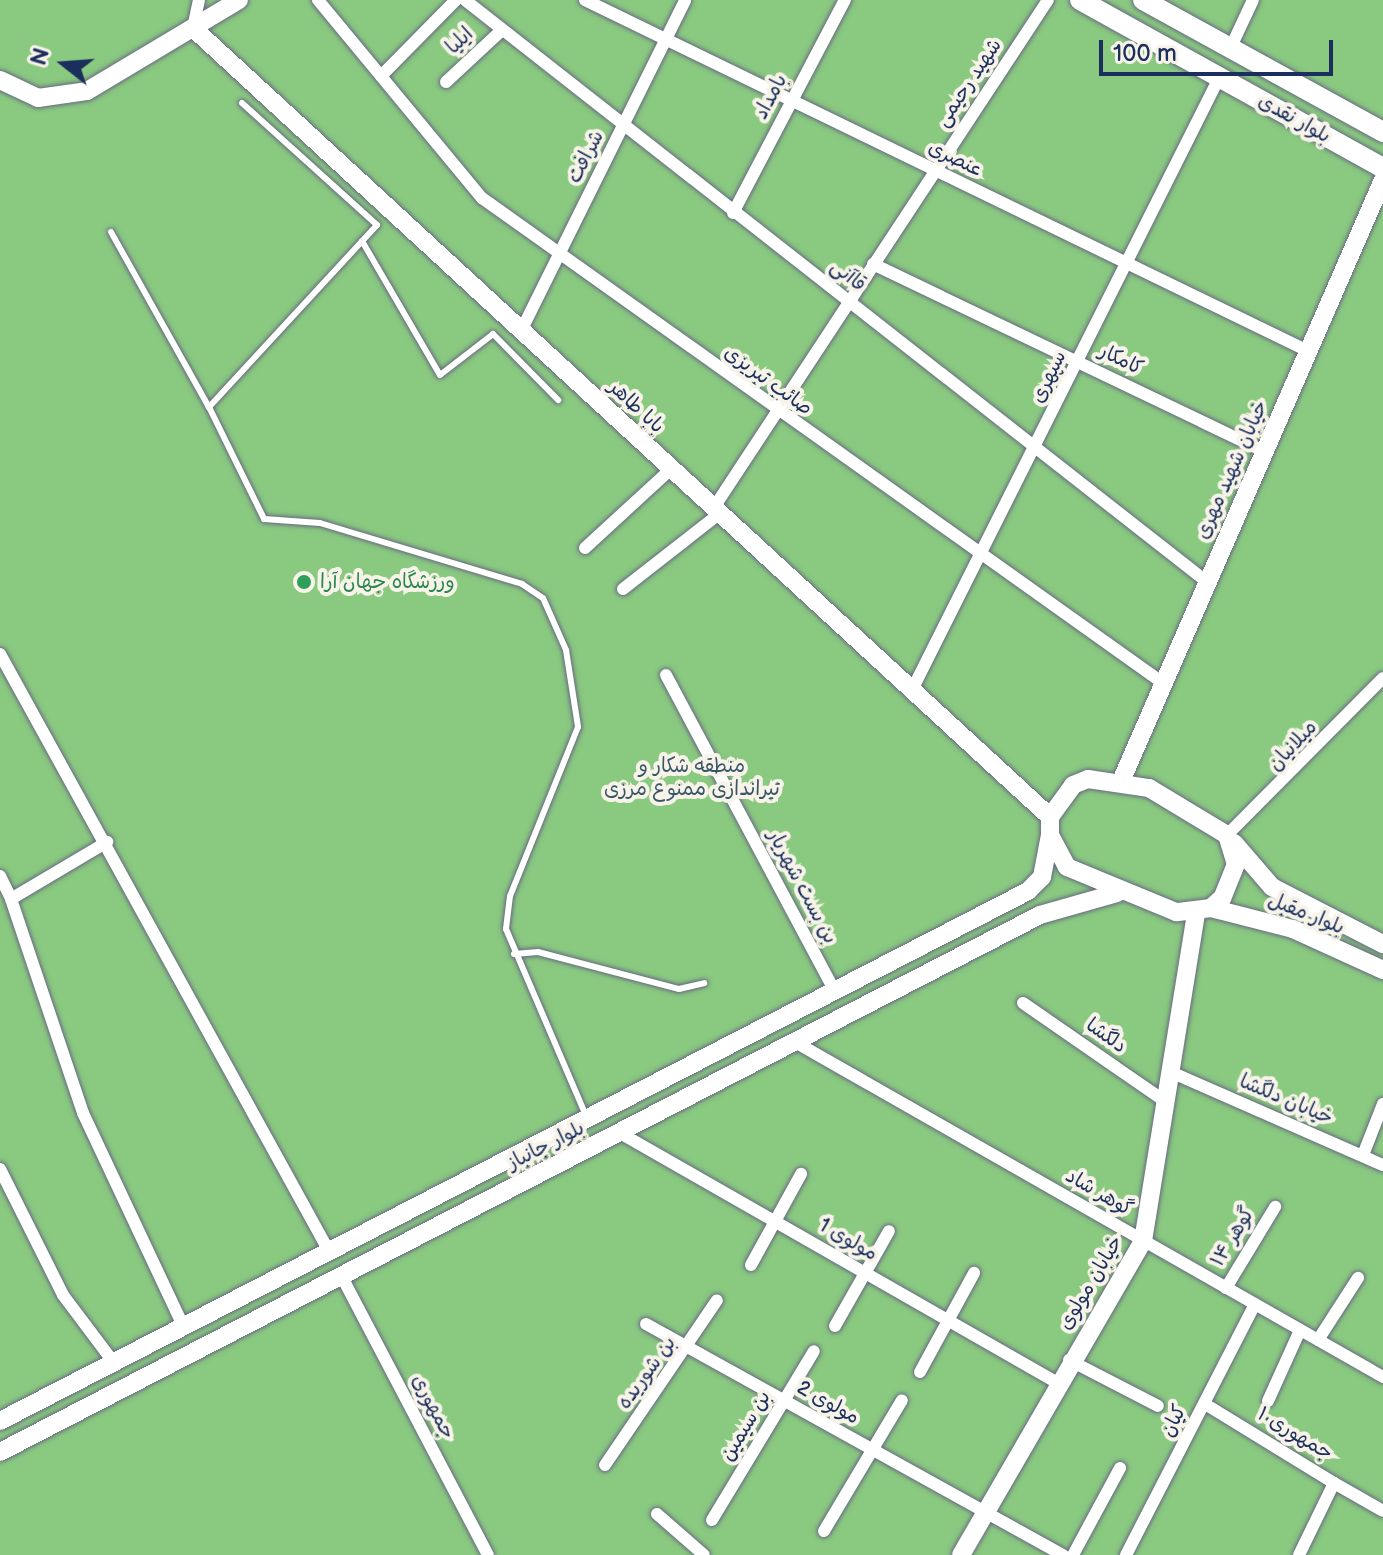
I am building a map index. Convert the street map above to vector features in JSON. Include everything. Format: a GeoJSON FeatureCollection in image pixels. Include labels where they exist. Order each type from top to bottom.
{"type":"FeatureCollection","features":[{"type":"Feature","properties":{"kind":"main road"},"geometry":{"type":"LineString","coordinates":[[0,80],[18,92],[60,98],[107,81],[239,0]]}},
{"type":"Feature","properties":{"kind":"main road","name":"بلوار نقدی"},"geometry":{"type":"LineString","coordinates":[[1080,0],[1383,168]]}},
{"type":"Feature","properties":{"kind":"main road","name":"بلوار نقدی"},"geometry":{"type":"LineString","coordinates":[[1143,0],[1383,132]]}},
{"type":"Feature","properties":{"kind":"main road","name":"بابا طاهر"},"geometry":{"type":"LineString","coordinates":[[193,28],[911,692],[1050,826],[1067,867],[1117,893]]}},
{"type":"Feature","properties":{"kind":"main road","name":"خیابان شهید مهری"},"geometry":{"type":"LineString","coordinates":[[1122,779],[1383,180]]}},
{"type":"Feature","properties":{"kind":"main road"},"geometry":{"type":"LineString","coordinates":[[1050,826],[1073,785],[1122,779]]}},
{"type":"Feature","properties":{"kind":"main road","name":"بلوار مقبل"},"geometry":{"type":"LineString","coordinates":[[1122,779],[1178,802],[1231,839],[1272,887],[1383,944]]}},
{"type":"Feature","properties":{"kind":"main road","name":"بلوار جانباز"},"geometry":{"type":"LineString","coordinates":[[0,1421],[1028,891],[1042,877],[1050,826]]}},
{"type":"Feature","properties":{"kind":"main road"},"geometry":{"type":"LineString","coordinates":[[1203,910],[1232,883],[1231,839]]}},
{"type":"Feature","properties":{"kind":"main road","name":"بلوار جانباز"},"geometry":{"type":"LineString","coordinates":[[0,1452],[1063,904],[1117,893]]}},
{"type":"Feature","properties":{"kind":"main road","name":"بلوار مقبل"},"geometry":{"type":"LineString","coordinates":[[1117,893],[1293,929],[1383,970]]}},
{"type":"Feature","properties":{"kind":"main road","name":"خیابان مولوی"},"geometry":{"type":"LineString","coordinates":[[961,1555],[989,1517],[1056,1382],[1143,1241],[1203,910]]}},
{"type":"Feature","properties":{"kind":"main road"},"geometry":{"type":"LineString","coordinates":[[330,1253],[342,1277]]}},
{"type":"Feature","properties":{"kind":"street"},"geometry":{"type":"LineString","coordinates":[[193,28],[199,0]]}},
{"type":"Feature","properties":{"kind":"street","name":"صائب تبریزی"},"geometry":{"type":"LineString","coordinates":[[318,0],[482,198],[776,412],[1163,683]]}},
{"type":"Feature","properties":{"kind":"street"},"geometry":{"type":"LineString","coordinates":[[381,76],[456,0]]}},
{"type":"Feature","properties":{"kind":"street","name":"قاآنی"},"geometry":{"type":"LineString","coordinates":[[465,0],[623,129],[849,301],[1207,582]]}},
{"type":"Feature","properties":{"kind":"street","name":"عنصری"},"geometry":{"type":"LineString","coordinates":[[585,0],[668,37],[1126,266],[1308,351]]}},
{"type":"Feature","properties":{"kind":"street","name":"شرافت"},"geometry":{"type":"LineString","coordinates":[[521,331],[685,0]]}},
{"type":"Feature","properties":{"kind":"street","name":"بامداد"},"geometry":{"type":"LineString","coordinates":[[733,213],[845,0]]}},
{"type":"Feature","properties":{"kind":"street","name":"شهید رحیمی"},"geometry":{"type":"LineString","coordinates":[[623,589],[716,512],[776,412],[1048,0]]}},
{"type":"Feature","properties":{"kind":"street"},"geometry":{"type":"LineString","coordinates":[[1230,49],[1253,0]]}},
{"type":"Feature","properties":{"kind":"street","name":"ایلیا"},"geometry":{"type":"LineString","coordinates":[[446,82],[502,30]]}},
{"type":"Feature","properties":{"kind":"street","name":"سپهری"},"geometry":{"type":"LineString","coordinates":[[911,692],[1037,448],[1219,78]]}},
{"type":"Feature","properties":{"kind":"street","name":"کامکار"},"geometry":{"type":"LineString","coordinates":[[873,264],[1264,451]]}},
{"type":"Feature","properties":{"kind":"street"},"geometry":{"type":"LineString","coordinates":[[585,548],[671,469]]}},
{"type":"Feature","properties":{"kind":"street"},"geometry":{"type":"LineString","coordinates":[[0,654],[107,842],[330,1253]]}},
{"type":"Feature","properties":{"kind":"street","name":"بن بست شهریار"},"geometry":{"type":"LineString","coordinates":[[666,675],[835,991]]}},
{"type":"Feature","properties":{"kind":"street","name":"میلانیان"},"geometry":{"type":"LineString","coordinates":[[1231,839],[1383,679]]}},
{"type":"Feature","properties":{"kind":"street"},"geometry":{"type":"LineString","coordinates":[[11,899],[107,842]]}},
{"type":"Feature","properties":{"kind":"street"},"geometry":{"type":"LineString","coordinates":[[0,876],[11,899],[83,1113],[184,1328]]}},
{"type":"Feature","properties":{"kind":"street","name":"دلگشا"},"geometry":{"type":"LineString","coordinates":[[1023,1003],[1166,1102]]}},
{"type":"Feature","properties":{"kind":"street","name":"گوهر شاد"},"geometry":{"type":"LineString","coordinates":[[795,1042],[1383,1377]]}},
{"type":"Feature","properties":{"kind":"street","name":"خیابان دلگشا"},"geometry":{"type":"LineString","coordinates":[[1173,1073],[1383,1165]]}},
{"type":"Feature","properties":{"kind":"street"},"geometry":{"type":"LineString","coordinates":[[1363,1155],[1383,1104]]}},
{"type":"Feature","properties":{"kind":"street","name":"مولوی 1"},"geometry":{"type":"LineString","coordinates":[[620,1133],[1056,1382]]}},
{"type":"Feature","properties":{"kind":"street"},"geometry":{"type":"LineString","coordinates":[[0,1169],[63,1295],[114,1363]]}},
{"type":"Feature","properties":{"kind":"street"},"geometry":{"type":"LineString","coordinates":[[751,1265],[801,1174]]}},
{"type":"Feature","properties":{"kind":"street","name":"گوهر ۱۴"},"geometry":{"type":"LineString","coordinates":[[1226,1288],[1275,1207]]}},
{"type":"Feature","properties":{"kind":"street"},"geometry":{"type":"LineString","coordinates":[[835,1326],[889,1231]]}},
{"type":"Feature","properties":{"kind":"street"},"geometry":{"type":"LineString","coordinates":[[920,1372],[974,1273]]}},
{"type":"Feature","properties":{"kind":"street","name":"جمهوری"},"geometry":{"type":"LineString","coordinates":[[342,1277],[488,1555]]}},
{"type":"Feature","properties":{"kind":"street"},"geometry":{"type":"LineString","coordinates":[[1318,1340],[1358,1278]]}},
{"type":"Feature","properties":{"kind":"street","name":"بن شوریده"},"geometry":{"type":"LineString","coordinates":[[605,1465],[690,1349],[717,1300]]}},
{"type":"Feature","properties":{"kind":"street","name":"کیان"},"geometry":{"type":"LineString","coordinates":[[1126,1555],[1255,1304]]}},
{"type":"Feature","properties":{"kind":"street","name":"مولوی 2"},"geometry":{"type":"LineString","coordinates":[[646,1324],[989,1517],[1063,1555]]}},
{"type":"Feature","properties":{"kind":"street"},"geometry":{"type":"LineString","coordinates":[[1268,1401],[1300,1330]]}},
{"type":"Feature","properties":{"kind":"street","name":"بن سیمین"},"geometry":{"type":"LineString","coordinates":[[712,1520],[814,1351]]}},
{"type":"Feature","properties":{"kind":"street"},"geometry":{"type":"LineString","coordinates":[[1069,1360],[1158,1406]]}},
{"type":"Feature","properties":{"kind":"street"},"geometry":{"type":"LineString","coordinates":[[824,1531],[902,1400]]}},
{"type":"Feature","properties":{"kind":"street","name":"جمهوری۱۰"},"geometry":{"type":"LineString","coordinates":[[1205,1404],[1334,1483],[1299,1555]]}},
{"type":"Feature","properties":{"kind":"street"},"geometry":{"type":"LineString","coordinates":[[1073,1555],[1120,1468]]}},
{"type":"Feature","properties":{"kind":"street"},"geometry":{"type":"LineString","coordinates":[[1334,1483],[1383,1511]]}},
{"type":"Feature","properties":{"kind":"street"},"geometry":{"type":"LineString","coordinates":[[657,1514],[704,1555]]}},
{"type":"Feature","properties":{"kind":"street"},"geometry":{"type":"LineString","coordinates":[[681,1555],[691,1545]]}},
{"type":"Feature","properties":{"kind":"lane"},"geometry":{"type":"LineString","coordinates":[[209,407],[377,225],[242,103]]}},
{"type":"Feature","properties":{"kind":"lane"},"geometry":{"type":"LineString","coordinates":[[111,232],[209,407],[264,519],[320,523],[522,584],[543,598],[576,682],[578,727],[510,896],[506,929],[514,954],[588,1119]]}},
{"type":"Feature","properties":{"kind":"lane"},"geometry":{"type":"LineString","coordinates":[[362,241],[440,375],[493,334],[558,400]]}},
{"type":"Feature","properties":{"kind":"lane"},"geometry":{"type":"LineString","coordinates":[[514,954],[538,952],[679,989],[704,983]]}},
{"type":"Feature","properties":{"kind":"green space","name":"منطقه شکار و تیراندازی ممنوع مرزی"},"geometry":{"type":"Polygon","coordinates":[[[0,0],[1383,0],[1383,1555],[0,1555],[0,0]]]}},
{"type":"Feature","properties":{"kind":"place","name":"ورزشگاه جهان آرا"},"geometry":{"type":"Point","coordinates":[304,582]}}]}
